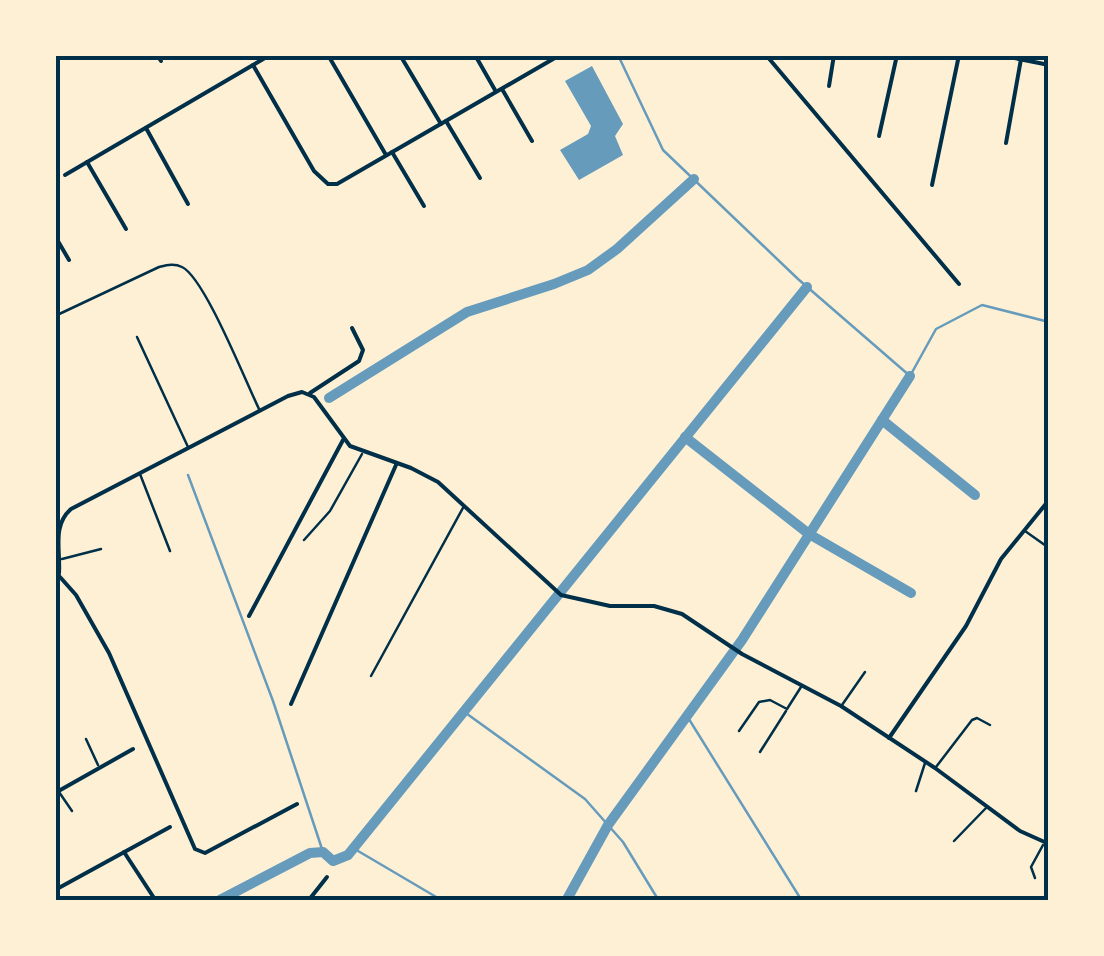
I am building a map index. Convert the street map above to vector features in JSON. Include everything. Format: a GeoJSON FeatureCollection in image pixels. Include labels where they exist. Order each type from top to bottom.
{"type":"FeatureCollection","features":[{"type":"Feature","properties":{"kind":"street"},"geometry":{"type":"LineString","coordinates":[[55,59],[62,55]]}},
{"type":"Feature","properties":{"kind":"street"},"geometry":{"type":"LineString","coordinates":[[158,55],[161,61]]}},
{"type":"Feature","properties":{"kind":"street"},"geometry":{"type":"LineString","coordinates":[[65,175],[270,55]]}},
{"type":"Feature","properties":{"kind":"street"},"geometry":{"type":"LineString","coordinates":[[328,55],[424,206]]}},
{"type":"Feature","properties":{"kind":"street"},"geometry":{"type":"LineString","coordinates":[[400,55],[480,178]]}},
{"type":"Feature","properties":{"kind":"street"},"geometry":{"type":"LineString","coordinates":[[475,55],[532,140]]}},
{"type":"Feature","properties":{"kind":"street"},"geometry":{"type":"LineString","coordinates":[[253,65],[320,179],[337,184],[560,55]]}},
{"type":"Feature","properties":{"kind":"street"},"geometry":{"type":"LineString","coordinates":[[766,55],[959,284]]}},
{"type":"Feature","properties":{"kind":"street"},"geometry":{"type":"LineString","coordinates":[[829,86],[834,55]]}},
{"type":"Feature","properties":{"kind":"street"},"geometry":{"type":"LineString","coordinates":[[879,136],[897,55]]}},
{"type":"Feature","properties":{"kind":"street"},"geometry":{"type":"LineString","coordinates":[[932,185],[959,55]]}},
{"type":"Feature","properties":{"kind":"street"},"geometry":{"type":"LineString","coordinates":[[999,55],[1049,65]]}},
{"type":"Feature","properties":{"kind":"street"},"geometry":{"type":"LineString","coordinates":[[1006,143],[1020,59]]}},
{"type":"Feature","properties":{"kind":"street"},"geometry":{"type":"LineString","coordinates":[[146,128],[188,204]]}},
{"type":"Feature","properties":{"kind":"street"},"geometry":{"type":"LineString","coordinates":[[88,162],[126,229]]}},
{"type":"Feature","properties":{"kind":"street"},"geometry":{"type":"LineString","coordinates":[[55,236],[70,260]]}},
{"type":"Feature","properties":{"kind":"street"},"geometry":{"type":"LineString","coordinates":[[55,590],[60,578],[58,528],[65,513],[260,410],[296,393],[309,394],[359,361],[364,350],[352,328]]}},
{"type":"Feature","properties":{"kind":"street"},"geometry":{"type":"LineString","coordinates":[[309,394],[343,440],[438,482],[562,595],[610,606],[667,609],[682,614],[742,654],[841,706],[935,768],[1020,832],[1046,844]]}},
{"type":"Feature","properties":{"kind":"street"},"geometry":{"type":"LineString","coordinates":[[249,616],[343,440]]}},
{"type":"Feature","properties":{"kind":"street"},"geometry":{"type":"LineString","coordinates":[[291,704],[397,463]]}},
{"type":"Feature","properties":{"kind":"street"},"geometry":{"type":"LineString","coordinates":[[889,738],[966,626],[1001,560],[1049,500]]}},
{"type":"Feature","properties":{"kind":"street"},"geometry":{"type":"LineString","coordinates":[[60,578],[76,595],[109,653],[194,849],[205,853],[297,804]]}},
{"type":"Feature","properties":{"kind":"street"},"geometry":{"type":"LineString","coordinates":[[57,792],[132,749]]}},
{"type":"Feature","properties":{"kind":"street"},"geometry":{"type":"LineString","coordinates":[[55,890],[170,827]]}},
{"type":"Feature","properties":{"kind":"street"},"geometry":{"type":"LineString","coordinates":[[124,852],[156,901]]}},
{"type":"Feature","properties":{"kind":"street"},"geometry":{"type":"LineString","coordinates":[[308,901],[327,877]]}},
{"type":"Feature","properties":{"kind":"lane"},"geometry":{"type":"LineString","coordinates":[[55,316],[159,267],[182,266],[201,286],[260,410]]}},
{"type":"Feature","properties":{"kind":"lane"},"geometry":{"type":"LineString","coordinates":[[137,337],[188,447]]}},
{"type":"Feature","properties":{"kind":"lane"},"geometry":{"type":"LineString","coordinates":[[304,540],[330,511],[363,452]]}},
{"type":"Feature","properties":{"kind":"lane"},"geometry":{"type":"LineString","coordinates":[[139,473],[170,551]]}},
{"type":"Feature","properties":{"kind":"lane"},"geometry":{"type":"LineString","coordinates":[[372,676],[464,505]]}},
{"type":"Feature","properties":{"kind":"lane"},"geometry":{"type":"LineString","coordinates":[[1024,530],[1049,548]]}},
{"type":"Feature","properties":{"kind":"lane"},"geometry":{"type":"LineString","coordinates":[[60,559],[101,549]]}},
{"type":"Feature","properties":{"kind":"lane"},"geometry":{"type":"LineString","coordinates":[[841,706],[865,672]]}},
{"type":"Feature","properties":{"kind":"lane"},"geometry":{"type":"LineString","coordinates":[[760,752],[802,686]]}},
{"type":"Feature","properties":{"kind":"lane"},"geometry":{"type":"LineString","coordinates":[[739,730],[759,702],[770,700],[787,709]]}},
{"type":"Feature","properties":{"kind":"lane"},"geometry":{"type":"LineString","coordinates":[[935,768],[972,720],[977,718],[990,726]]}},
{"type":"Feature","properties":{"kind":"lane"},"geometry":{"type":"LineString","coordinates":[[86,739],[99,768]]}},
{"type":"Feature","properties":{"kind":"lane"},"geometry":{"type":"LineString","coordinates":[[916,791],[926,762]]}},
{"type":"Feature","properties":{"kind":"lane"},"geometry":{"type":"LineString","coordinates":[[57,792],[72,811]]}},
{"type":"Feature","properties":{"kind":"lane"},"geometry":{"type":"LineString","coordinates":[[954,842],[987,807]]}},
{"type":"Feature","properties":{"kind":"lane"},"geometry":{"type":"LineString","coordinates":[[1035,878],[1031,867],[1046,844]]}},
{"type":"Feature","properties":{"kind":"water"},"geometry":{"type":"Polygon","coordinates":[[[592,66],[623,124],[615,136],[623,155],[579,180],[560,150],[588,134],[591,126],[565,81],[592,66]]]}},
{"type":"Feature","properties":{"kind":"waterway"},"geometry":{"type":"LineString","coordinates":[[618,55],[663,150],[798,279],[910,376],[936,329],[982,305],[1049,322]]}},
{"type":"Feature","properties":{"kind":"waterway"},"geometry":{"type":"LineString","coordinates":[[329,398],[467,312],[588,270],[694,179]]}},
{"type":"Feature","properties":{"kind":"waterway"},"geometry":{"type":"LineString","coordinates":[[218,901],[310,853],[323,852],[333,861],[348,855],[807,287]]}},
{"type":"Feature","properties":{"kind":"waterway"},"geometry":{"type":"LineString","coordinates":[[566,901],[608,825],[742,640],[910,376]]}},
{"type":"Feature","properties":{"kind":"waterway"},"geometry":{"type":"LineString","coordinates":[[882,420],[975,495]]}},
{"type":"Feature","properties":{"kind":"waterway"},"geometry":{"type":"LineString","coordinates":[[685,437],[809,534],[911,593]]}},
{"type":"Feature","properties":{"kind":"waterway"},"geometry":{"type":"LineString","coordinates":[[188,475],[273,701],[323,852]]}},
{"type":"Feature","properties":{"kind":"waterway"},"geometry":{"type":"LineString","coordinates":[[463,711],[585,799],[623,842],[659,901]]}},
{"type":"Feature","properties":{"kind":"waterway"},"geometry":{"type":"LineString","coordinates":[[687,716],[802,901]]}},
{"type":"Feature","properties":{"kind":"waterway"},"geometry":{"type":"LineString","coordinates":[[353,848],[443,901]]}}]}
